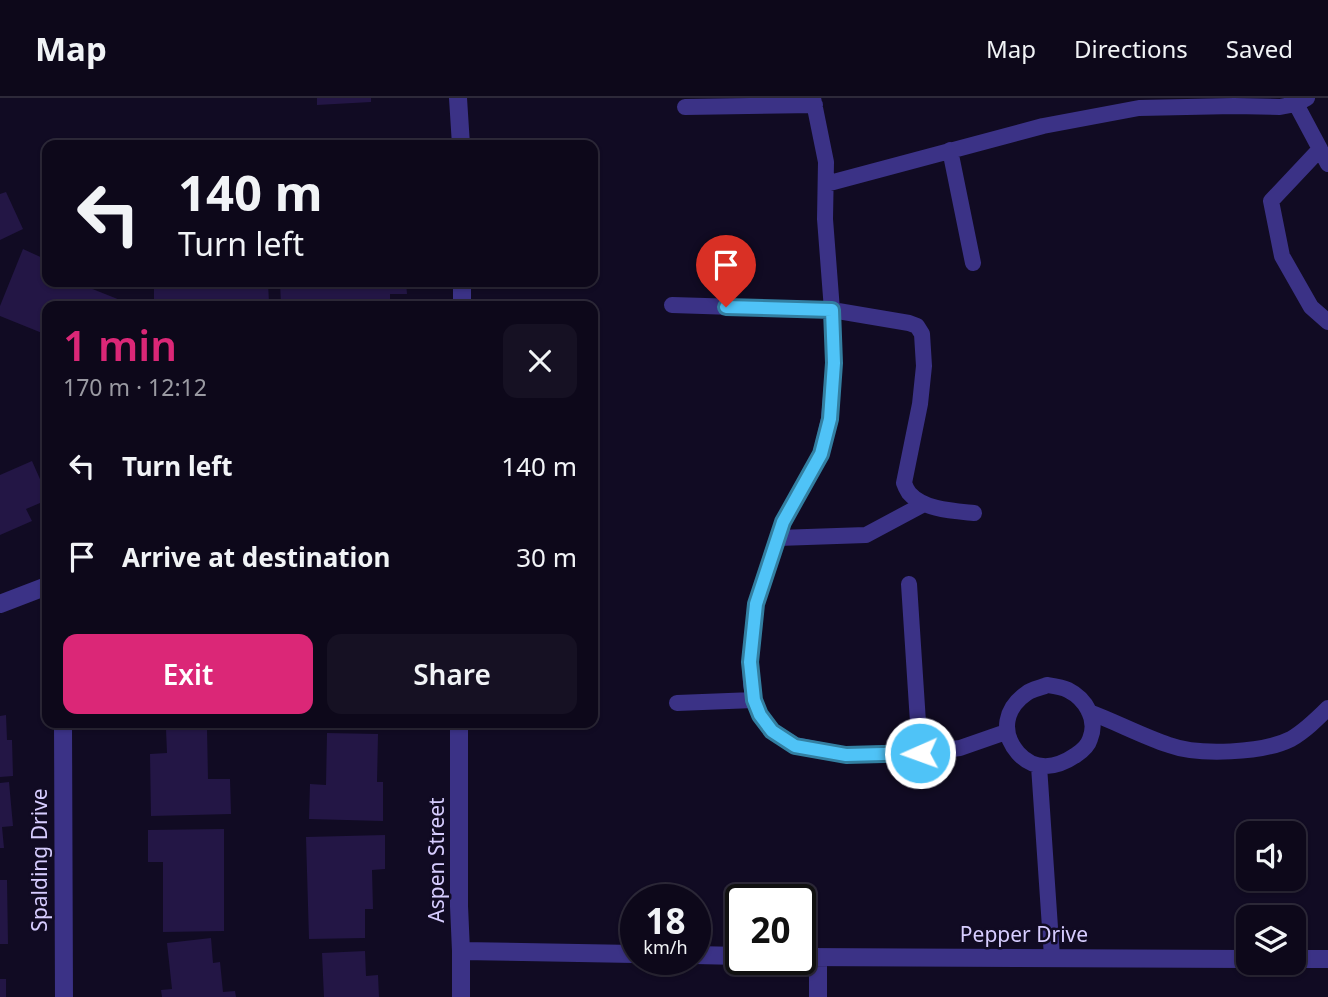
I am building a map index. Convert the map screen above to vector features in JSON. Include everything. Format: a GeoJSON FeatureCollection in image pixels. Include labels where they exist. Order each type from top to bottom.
{"type":"FeatureCollection","features":[{"type":"Feature","properties":{"kind":"street"},"geometry":{"type":"LineString","coordinates":[[458,98],[461,140]]}},
{"type":"Feature","properties":{"kind":"street"},"geometry":{"type":"LineString","coordinates":[[0,604],[42,588]]}},
{"type":"Feature","properties":{"kind":"street","name":"Spalding Drive"},"geometry":{"type":"LineString","coordinates":[[62,728],[64,997]]}},
{"type":"Feature","properties":{"kind":"street","name":"Aspen Street"},"geometry":{"type":"LineString","coordinates":[[459,728],[458,906],[461,997]]}},
{"type":"Feature","properties":{"kind":"street"},"geometry":{"type":"LineString","coordinates":[[461,951],[620,954]]}},
{"type":"Feature","properties":{"kind":"street"},"geometry":{"type":"LineString","coordinates":[[818,957],[818,997]]}},
{"type":"Feature","properties":{"kind":"street","name":"Pepper Drive"},"geometry":{"type":"LineString","coordinates":[[818,957],[1236,959]]}},
{"type":"Feature","properties":{"kind":"street"},"geometry":{"type":"LineString","coordinates":[[1306,959],[1328,958]]}},
{"type":"Feature","properties":{"kind":"lane"},"geometry":{"type":"LineString","coordinates":[[826,184],[1043,126],[1139,108],[1234,102],[1280,107],[1301,101],[1324,157],[1271,201],[1282,256],[1311,307],[1328,322]]}},
{"type":"Feature","properties":{"kind":"lane"},"geometry":{"type":"LineString","coordinates":[[685,107],[814,102],[826,162],[825,219],[834,363],[830,419],[821,454],[783,522],[756,604],[750,662],[754,700],[760,715],[772,731],[795,746],[846,755],[920,753],[960,748],[1006,732]]}},
{"type":"Feature","properties":{"kind":"lane"},"geometry":{"type":"LineString","coordinates":[[950,150],[973,263]]}},
{"type":"Feature","properties":{"kind":"lane"},"geometry":{"type":"LineString","coordinates":[[672,305],[832,310],[918,326],[922,334],[924,366],[920,404],[904,483],[909,493],[924,504],[974,513]]}},
{"type":"Feature","properties":{"kind":"lane"},"geometry":{"type":"LineString","coordinates":[[778,538],[866,535],[924,504]]}},
{"type":"Feature","properties":{"kind":"lane"},"geometry":{"type":"LineString","coordinates":[[909,584],[920,753]]}},
{"type":"Feature","properties":{"kind":"lane"},"geometry":{"type":"LineString","coordinates":[[1047,685],[1066,688],[1079,697],[1086,704],[1093,724],[1090,740],[1083,750],[1065,762],[1051,766],[1039,766],[1024,760],[1013,747],[1006,732],[1007,718],[1012,707],[1028,692],[1047,685]]}},
{"type":"Feature","properties":{"kind":"lane"},"geometry":{"type":"LineString","coordinates":[[677,703],[754,700]]}},
{"type":"Feature","properties":{"kind":"lane"},"geometry":{"type":"LineString","coordinates":[[1089,712],[1170,746],[1214,752],[1259,749],[1278,744],[1312,724],[1328,708]]}},
{"type":"Feature","properties":{"kind":"lane"},"geometry":{"type":"LineString","coordinates":[[1039,766],[1052,957]]}},
{"type":"Feature","properties":{"kind":"building"},"geometry":{"type":"Polygon","coordinates":[[[317,98],[371,98],[371,102],[317,105],[317,98]]]}},
{"type":"Feature","properties":{"kind":"building"},"geometry":{"type":"Polygon","coordinates":[[[6,192],[23,229],[0,240],[0,194],[6,192]]]}},
{"type":"Feature","properties":{"kind":"building"},"geometry":{"type":"Polygon","coordinates":[[[23,249],[42,258],[42,287],[88,287],[122,301],[42,301],[42,333],[0,316],[0,306],[23,249]]]}},
{"type":"Feature","properties":{"kind":"building"},"geometry":{"type":"Polygon","coordinates":[[[154,287],[268,287],[269,301],[154,301],[154,287]]]}},
{"type":"Feature","properties":{"kind":"building"},"geometry":{"type":"Polygon","coordinates":[[[280,287],[406,287],[407,294],[390,294],[390,301],[281,301],[280,287]]]}},
{"type":"Feature","properties":{"kind":"building"},"geometry":{"type":"Polygon","coordinates":[[[32,461],[42,484],[42,502],[26,509],[32,521],[0,535],[0,475],[32,461]]]}},
{"type":"Feature","properties":{"kind":"building"},"geometry":{"type":"Polygon","coordinates":[[[6,715],[7,740],[12,740],[13,776],[0,777],[0,716],[6,715]]]}},
{"type":"Feature","properties":{"kind":"building"},"geometry":{"type":"Polygon","coordinates":[[[207,728],[208,779],[230,779],[231,814],[151,816],[150,754],[167,753],[166,729],[207,728]]]}},
{"type":"Feature","properties":{"kind":"building"},"geometry":{"type":"Polygon","coordinates":[[[327,733],[378,734],[377,782],[383,782],[383,821],[309,819],[310,784],[326,785],[327,733]]]}},
{"type":"Feature","properties":{"kind":"building"},"geometry":{"type":"Polygon","coordinates":[[[9,782],[13,826],[2,827],[4,848],[0,848],[0,783],[9,782]]]}},
{"type":"Feature","properties":{"kind":"building"},"geometry":{"type":"Polygon","coordinates":[[[224,829],[224,931],[163,932],[163,862],[148,862],[148,830],[224,829]]]}},
{"type":"Feature","properties":{"kind":"building"},"geometry":{"type":"Polygon","coordinates":[[[385,835],[385,869],[372,870],[373,909],[365,909],[365,938],[309,939],[306,837],[385,835]]]}},
{"type":"Feature","properties":{"kind":"building"},"geometry":{"type":"Polygon","coordinates":[[[0,880],[7,880],[8,944],[0,944],[0,880]]]}},
{"type":"Feature","properties":{"kind":"building"},"geometry":{"type":"Polygon","coordinates":[[[211,938],[213,963],[220,962],[223,992],[235,991],[236,997],[162,997],[161,990],[172,989],[167,943],[211,938]]]}},
{"type":"Feature","properties":{"kind":"building"},"geometry":{"type":"Polygon","coordinates":[[[365,951],[366,976],[378,975],[379,997],[324,997],[322,953],[365,951]]]}},
{"type":"Feature","properties":{"kind":"building"},"geometry":{"type":"Polygon","coordinates":[[[0,979],[6,979],[6,997],[0,997],[0,979]]]}},
{"type":"Feature","properties":{"kind":"route"},"geometry":{"type":"LineString","coordinates":[[726,307],[832,310],[834,363],[830,419],[821,454],[783,522],[756,604],[750,662],[754,700],[760,715],[772,731],[795,746],[846,755],[920,753]]}}]}
